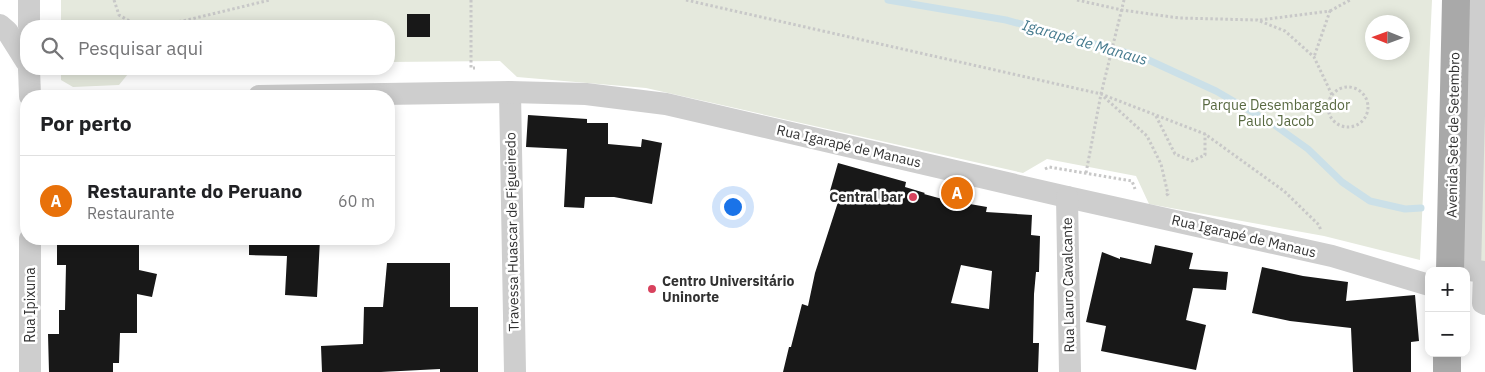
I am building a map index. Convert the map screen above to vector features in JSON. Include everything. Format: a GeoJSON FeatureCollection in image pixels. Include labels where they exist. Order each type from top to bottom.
{"type":"FeatureCollection","features":[{"type":"Feature","properties":{"kind":"main road","name":"Avenida Sete de Setembro"},"geometry":{"type":"LineString","coordinates":[[1450,267],[1456,0]]}},
{"type":"Feature","properties":{"kind":"main road"},"geometry":{"type":"LineString","coordinates":[[1447,357],[1447,372]]}},
{"type":"Feature","properties":{"kind":"street"},"geometry":{"type":"LineString","coordinates":[[29,0],[29,20]]}},
{"type":"Feature","properties":{"kind":"street"},"geometry":{"type":"LineString","coordinates":[[1477,0],[1470,270],[1484,272],[1483,303],[1485,304]]}},
{"type":"Feature","properties":{"kind":"street"},"geometry":{"type":"LineString","coordinates":[[0,25],[7,31],[20,52]]}},
{"type":"Feature","properties":{"kind":"street"},"geometry":{"type":"LineString","coordinates":[[29,75],[30,90]]}},
{"type":"Feature","properties":{"kind":"street","name":"Rua Igarapé de Manaus"},"geometry":{"type":"LineString","coordinates":[[395,94],[510,92],[586,94],[666,104],[1332,256],[1425,285]]}},
{"type":"Feature","properties":{"kind":"street","name":"Travessa Huascar de Figueiredo"},"geometry":{"type":"LineString","coordinates":[[510,92],[515,372]]}},
{"type":"Feature","properties":{"kind":"street","name":"Rua Lauro Cavalcante"},"geometry":{"type":"LineString","coordinates":[[1067,197],[1070,372]]}},
{"type":"Feature","properties":{"kind":"street","name":"Rua Ipixuna"},"geometry":{"type":"LineString","coordinates":[[30,245],[30,372]]}},
{"type":"Feature","properties":{"kind":"path"},"geometry":{"type":"LineString","coordinates":[[114,0],[119,15],[128,20]]}},
{"type":"Feature","properties":{"kind":"path"},"geometry":{"type":"LineString","coordinates":[[187,20],[270,0]]}},
{"type":"Feature","properties":{"kind":"path"},"geometry":{"type":"LineString","coordinates":[[471,0],[471,68],[480,68]]}},
{"type":"Feature","properties":{"kind":"path"},"geometry":{"type":"LineString","coordinates":[[686,0],[1101,94],[1205,134],[1284,191],[1319,225],[1332,256]]}},
{"type":"Feature","properties":{"kind":"path"},"geometry":{"type":"LineString","coordinates":[[1077,0],[1122,10],[1179,18],[1257,20],[1330,12],[1350,0]]}},
{"type":"Feature","properties":{"kind":"path"},"geometry":{"type":"LineString","coordinates":[[1086,173],[1101,94],[1124,0]]}},
{"type":"Feature","properties":{"kind":"path"},"geometry":{"type":"LineString","coordinates":[[1314,57],[1330,12]]}},
{"type":"Feature","properties":{"kind":"path"},"geometry":{"type":"LineString","coordinates":[[1257,20],[1285,31],[1314,57],[1332,96],[1329,108],[1333,119],[1338,124],[1350,127],[1357,125],[1366,116],[1368,103],[1361,91],[1356,88],[1343,88],[1332,96]]}},
{"type":"Feature","properties":{"kind":"path"},"geometry":{"type":"LineString","coordinates":[[1016,185],[1049,167],[1132,181],[1148,214],[1168,194],[1161,164],[1147,136],[1101,94]]}},
{"type":"Feature","properties":{"kind":"path"},"geometry":{"type":"LineString","coordinates":[[1156,116],[1175,154],[1192,161],[1205,155],[1205,134]]}},
{"type":"Feature","properties":{"kind":"green space","name":"Parque Desembargador Paulo Jacob"},"geometry":{"type":"Polygon","coordinates":[[[61,0],[1432,0],[1420,260],[1324,236],[1149,204],[1136,176],[1047,159],[1023,173],[646,88],[517,77],[500,61],[395,62],[395,20],[61,20],[61,0]]]}},
{"type":"Feature","properties":{"kind":"green space"},"geometry":{"type":"Polygon","coordinates":[[[61,75],[127,75],[119,85],[73,87],[61,80],[61,75]]]}},
{"type":"Feature","properties":{"kind":"green space"},"geometry":{"type":"Polygon","coordinates":[[[1485,80],[1485,264],[1476,264],[1485,80]]]}},
{"type":"Feature","properties":{"kind":"building"},"geometry":{"type":"Polygon","coordinates":[[[407,14],[430,14],[430,37],[407,37],[407,14]]]}},
{"type":"Feature","properties":{"kind":"building"},"geometry":{"type":"Polygon","coordinates":[[[528,115],[587,119],[587,123],[608,123],[608,144],[641,147],[642,139],[662,143],[652,204],[614,197],[585,197],[584,208],[564,207],[567,149],[526,147],[528,115]]]}},
{"type":"Feature","properties":{"kind":"building"},"geometry":{"type":"Polygon","coordinates":[[[838,163],[906,182],[905,187],[924,194],[964,205],[964,203],[987,207],[986,212],[1032,215],[1031,235],[1040,236],[1039,272],[1036,272],[1034,294],[1033,343],[1039,343],[1038,372],[783,372],[802,304],[808,306],[815,273],[838,202],[828,198],[838,163]],[[961,265],[951,303],[989,309],[992,271],[961,265]]]}},
{"type":"Feature","properties":{"kind":"building"},"geometry":{"type":"Polygon","coordinates":[[[57,245],[139,245],[139,270],[157,274],[152,297],[137,294],[137,333],[120,333],[119,363],[113,363],[113,372],[49,372],[48,334],[59,334],[59,310],[65,310],[66,265],[57,265],[57,245]]]}},
{"type":"Feature","properties":{"kind":"building"},"geometry":{"type":"Polygon","coordinates":[[[249,245],[320,245],[317,297],[285,295],[287,256],[249,255],[249,245]]]}},
{"type":"Feature","properties":{"kind":"building"},"geometry":{"type":"Polygon","coordinates":[[[1155,245],[1193,253],[1189,269],[1228,272],[1226,290],[1193,288],[1186,320],[1206,325],[1196,370],[1101,351],[1106,326],[1086,322],[1102,252],[1120,259],[1120,257],[1151,264],[1155,245]]]}},
{"type":"Feature","properties":{"kind":"building"},"geometry":{"type":"Polygon","coordinates":[[[387,263],[450,263],[450,307],[478,307],[478,372],[440,372],[440,369],[322,372],[321,346],[363,344],[364,307],[383,307],[387,263]]]}},
{"type":"Feature","properties":{"kind":"building"},"geometry":{"type":"Polygon","coordinates":[[[1262,267],[1303,276],[1348,282],[1346,301],[1415,295],[1419,341],[1411,342],[1411,372],[1353,372],[1351,328],[1290,321],[1252,313],[1262,267]]]}},
{"type":"Feature","properties":{"kind":"waterway","name":"Igarapé de Manaus"},"geometry":{"type":"LineString","coordinates":[[888,0],[1006,20],[1142,57],[1216,91],[1273,124],[1308,149],[1342,182],[1370,201],[1405,209],[1421,208]]}},
{"type":"Feature","properties":{"kind":"place","name":"Restaurante do Peruano"},"geometry":{"type":"Point","coordinates":[957,193]}},
{"type":"Feature","properties":{"kind":"place","name":"Central bar"},"geometry":{"type":"Point","coordinates":[913,197]}},
{"type":"Feature","properties":{"kind":"place","name":"Centro Universitário Uninorte"},"geometry":{"type":"Point","coordinates":[652,289]}}]}
